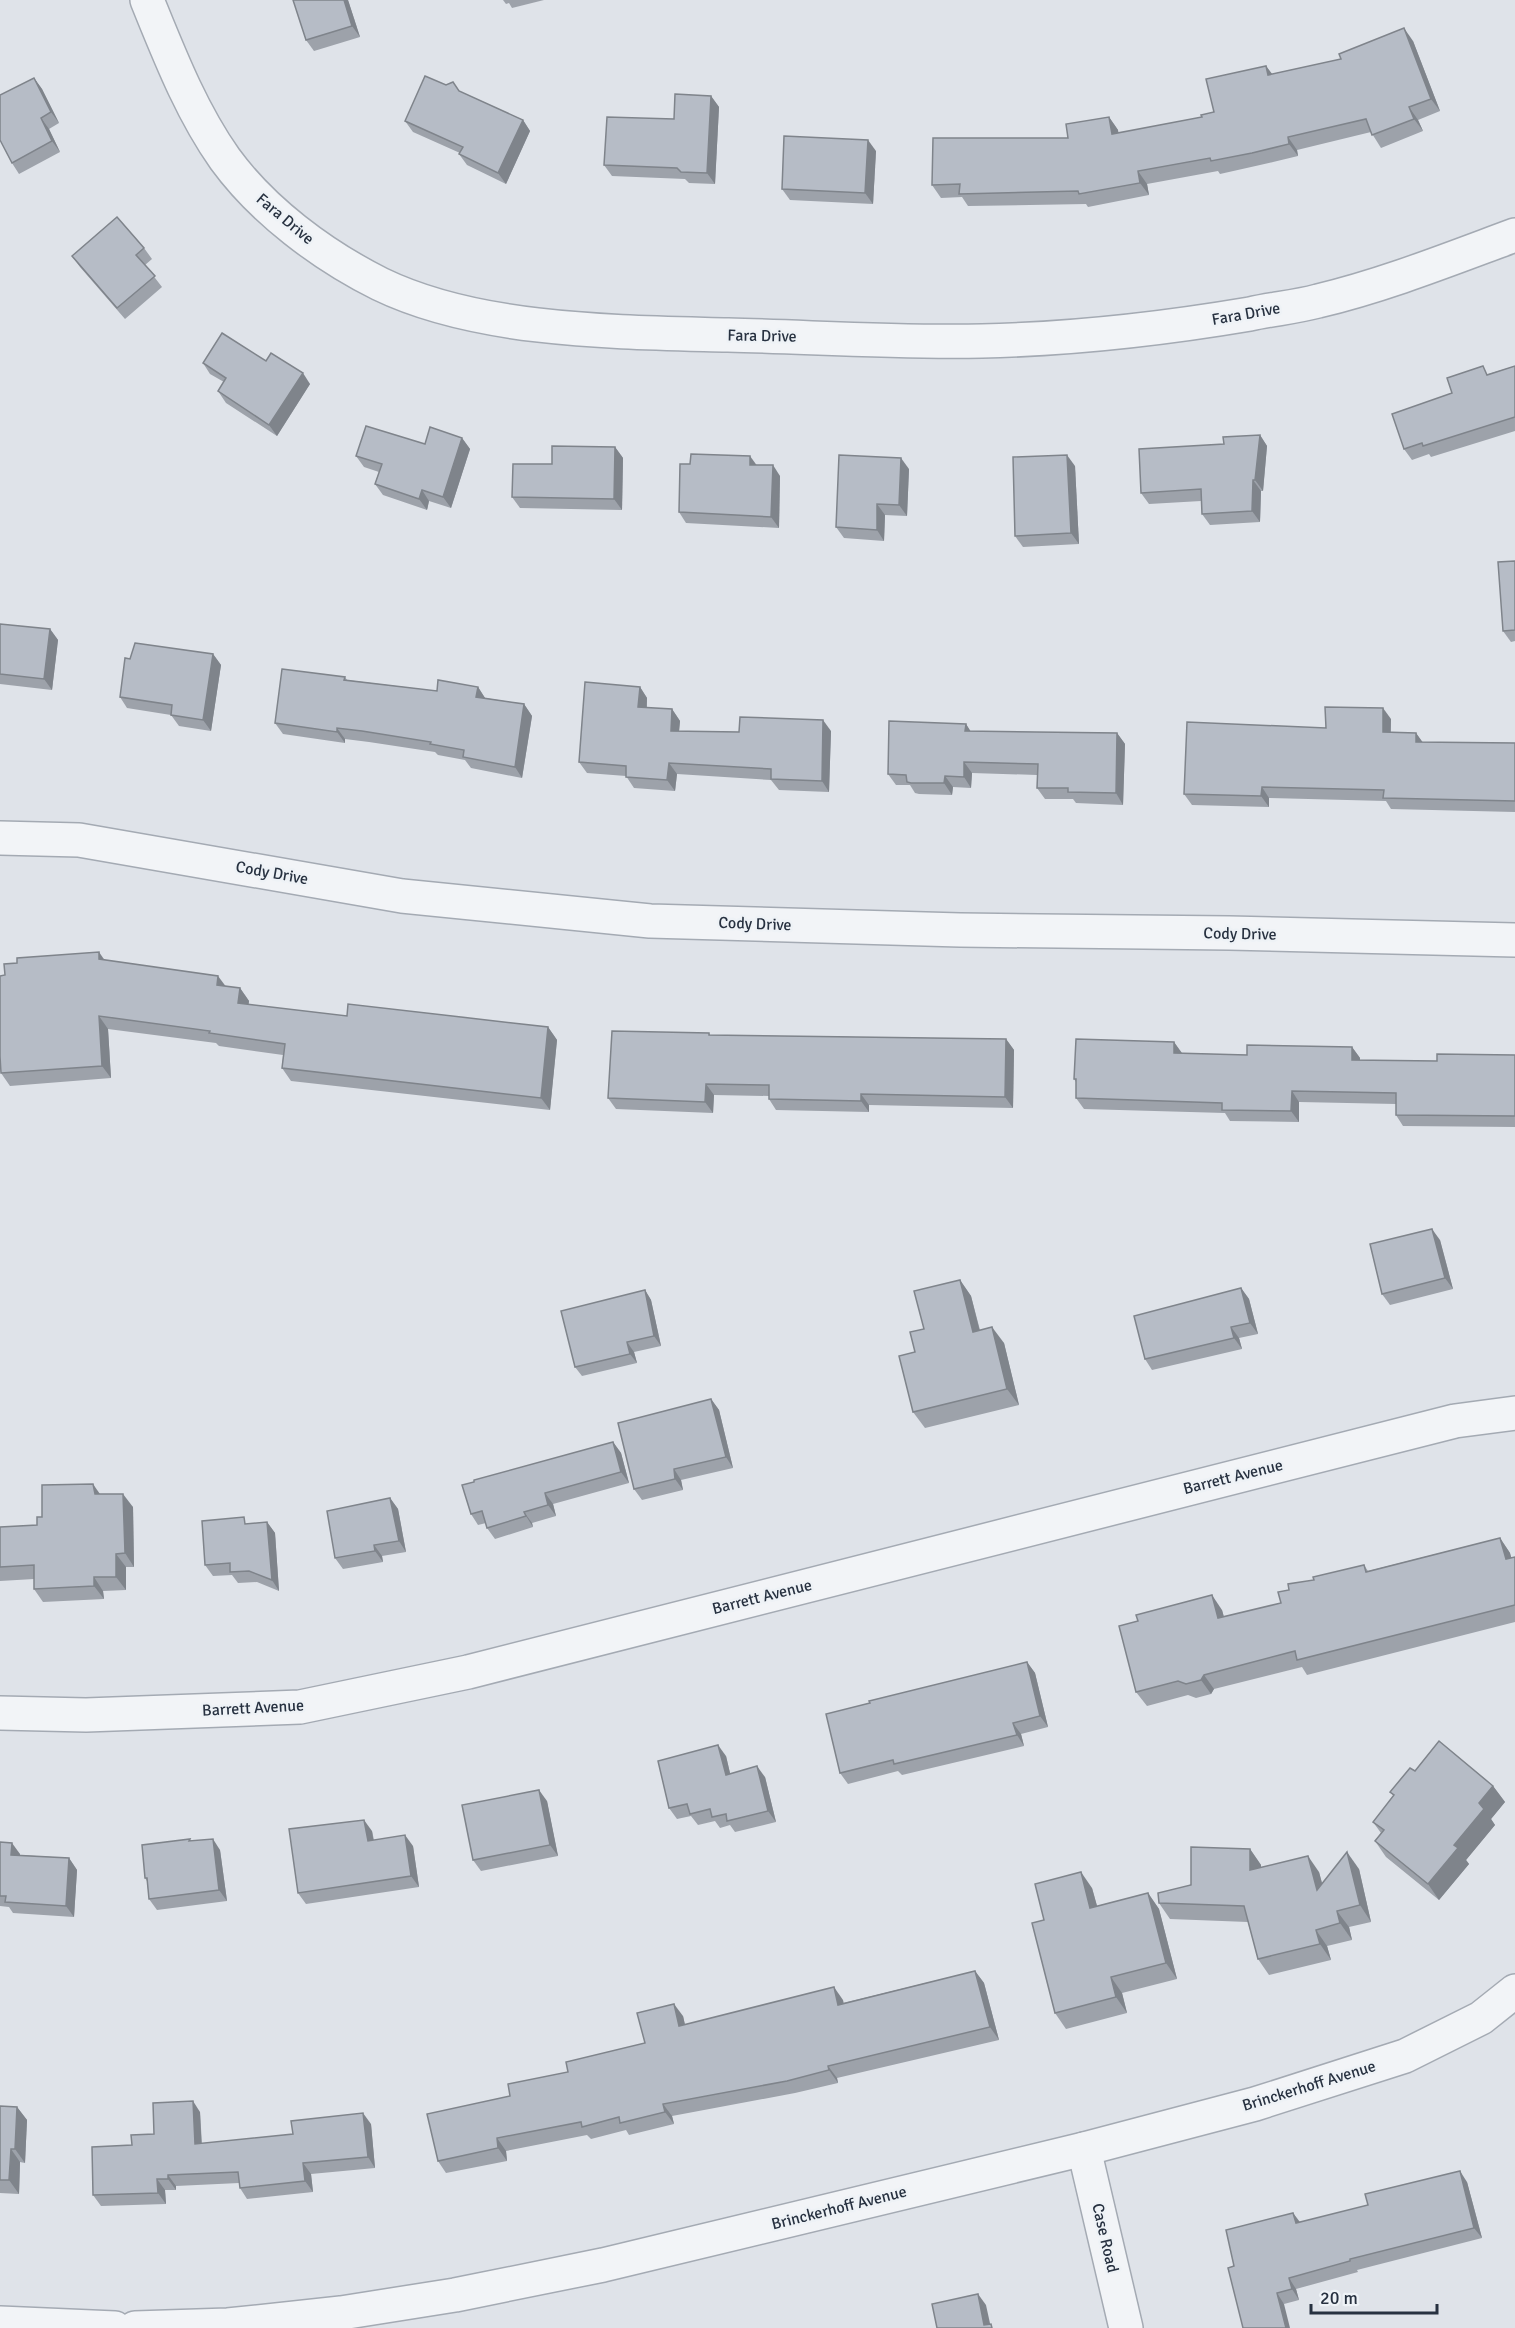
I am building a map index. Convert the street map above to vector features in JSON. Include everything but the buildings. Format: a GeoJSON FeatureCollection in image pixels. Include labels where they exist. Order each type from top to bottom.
{"type":"FeatureCollection","features":[{"type":"Feature","properties":{"kind":"street","name":"Fara Drive"},"geometry":{"type":"LineString","coordinates":[[147,0],[172,61],[206,128],[225,158],[247,185],[287,222],[325,251],[380,284],[443,308],[518,322],[629,332],[979,341],[1092,336],[1215,320],[1316,302],[1396,279],[1515,235]]}},
{"type":"Feature","properties":{"kind":"street","name":"Cody Drive"},"geometry":{"type":"LineString","coordinates":[[0,838],[79,840],[402,896],[650,921],[960,930],[1229,933],[1515,940]]}},
{"type":"Feature","properties":{"kind":"street","name":"Barrett Avenue"},"geometry":{"type":"LineString","coordinates":[[0,1713],[86,1715],[300,1707],[468,1672],[1455,1421],[1515,1413]]}},
{"type":"Feature","properties":{"kind":"street","name":"Brinckerhoff Avenue"},"geometry":{"type":"LineString","coordinates":[[135,2328],[228,2325],[318,2316],[455,2295],[603,2265],[1084,2149],[1255,2104],[1406,2056],[1481,2018],[1515,1991]]}},
{"type":"Feature","properties":{"kind":"street","name":"Case Road"},"geometry":{"type":"LineString","coordinates":[[1084,2149],[1126,2328]]}},
{"type":"Feature","properties":{"kind":"street"},"geometry":{"type":"LineString","coordinates":[[0,2323],[115,2328]]}}]}
